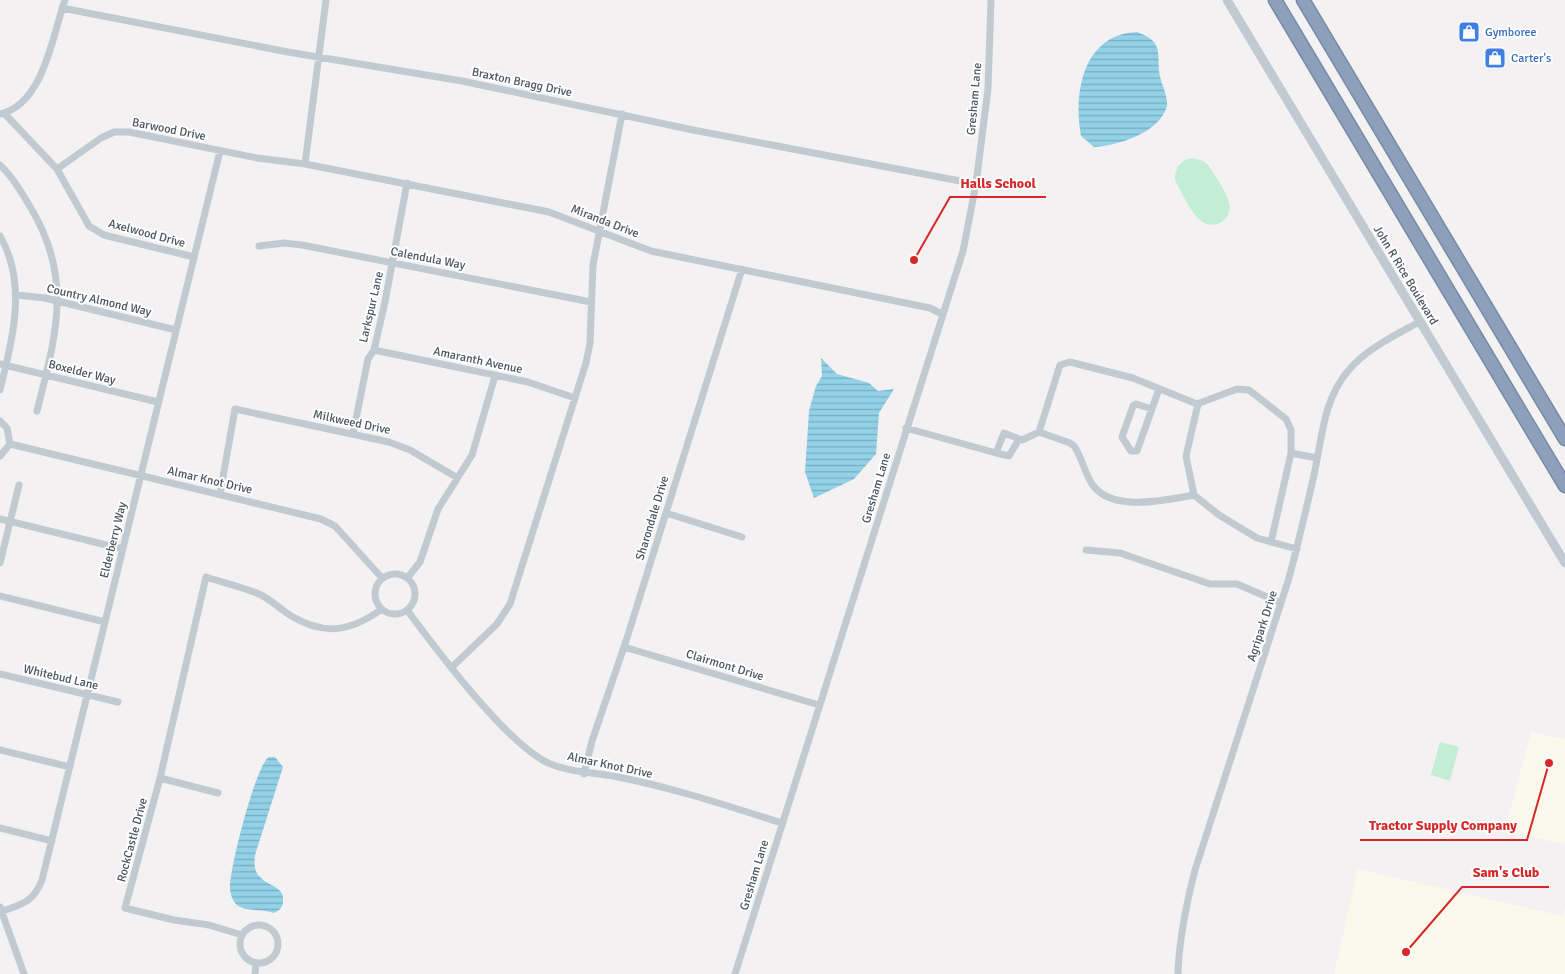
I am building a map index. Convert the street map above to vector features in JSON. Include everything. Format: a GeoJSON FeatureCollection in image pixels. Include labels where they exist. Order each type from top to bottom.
{"type":"FeatureCollection","features":[{"type":"Feature","properties":{"kind":"highway"},"geometry":{"type":"LineString","coordinates":[[1275,0],[1565,486]]}},
{"type":"Feature","properties":{"kind":"highway"},"geometry":{"type":"LineString","coordinates":[[1303,0],[1565,439]]}},
{"type":"Feature","properties":{"kind":"street"},"geometry":{"type":"LineString","coordinates":[[2,113],[30,95],[45,65],[65,0]]}},
{"type":"Feature","properties":{"kind":"street"},"geometry":{"type":"LineString","coordinates":[[305,164],[314,106],[326,0]]}},
{"type":"Feature","properties":{"kind":"street","name":"Gresham Lane"},"geometry":{"type":"LineString","coordinates":[[735,974],[963,251],[976,184],[988,89],[991,0]]}},
{"type":"Feature","properties":{"kind":"street","name":"John R Rice Boulevard"},"geometry":{"type":"LineString","coordinates":[[1227,0],[1565,563]]}},
{"type":"Feature","properties":{"kind":"street","name":"Braxton Bragg Drive"},"geometry":{"type":"LineString","coordinates":[[62,8],[279,50],[462,81],[976,184]]}},
{"type":"Feature","properties":{"kind":"street","name":"Axelwood Drive"},"geometry":{"type":"LineString","coordinates":[[2,113],[57,169],[89,226],[104,235],[194,257]]}},
{"type":"Feature","properties":{"kind":"street"},"geometry":{"type":"LineString","coordinates":[[452,666],[497,624],[510,604],[575,398],[590,343],[593,264],[622,114]]}},
{"type":"Feature","properties":{"kind":"street","name":"Barwood Drive"},"geometry":{"type":"LineString","coordinates":[[57,169],[101,138],[114,132],[129,132],[257,158]]}},
{"type":"Feature","properties":{"kind":"street","name":"Elderberry Way"},"geometry":{"type":"LineString","coordinates":[[1,910],[25,903],[37,893],[52,841],[220,151]]}},
{"type":"Feature","properties":{"kind":"street","name":"Miranda Drive"},"geometry":{"type":"LineString","coordinates":[[257,158],[305,164],[549,212],[651,250],[930,308],[942,314]]}},
{"type":"Feature","properties":{"kind":"street"},"geometry":{"type":"LineString","coordinates":[[0,165],[20,189],[36,216],[49,245],[57,280],[59,301],[56,327],[37,411]]}},
{"type":"Feature","properties":{"kind":"street","name":"Larkspur Lane"},"geometry":{"type":"LineString","coordinates":[[353,434],[368,359],[374,350],[407,183]]}},
{"type":"Feature","properties":{"kind":"street"},"geometry":{"type":"LineString","coordinates":[[0,236],[11,264],[16,294],[14,328],[3,365],[0,390]]}},
{"type":"Feature","properties":{"kind":"street","name":"Calendula Way"},"geometry":{"type":"LineString","coordinates":[[259,246],[284,243],[302,245],[591,302]]}},
{"type":"Feature","properties":{"kind":"street","name":"Sharondale Drive"},"geometry":{"type":"LineString","coordinates":[[584,774],[592,741],[624,647],[742,269]]}},
{"type":"Feature","properties":{"kind":"street","name":"Country Almond Way"},"geometry":{"type":"LineString","coordinates":[[16,294],[59,301],[176,330]]}},
{"type":"Feature","properties":{"kind":"street","name":"Agripark Drive"},"geometry":{"type":"LineString","coordinates":[[1178,974],[1179,945],[1185,909],[1195,870],[1297,549],[1325,417],[1334,391],[1348,370],[1370,350],[1419,322]]}},
{"type":"Feature","properties":{"kind":"street","name":"Amaranth Avenue"},"geometry":{"type":"LineString","coordinates":[[374,350],[528,382],[575,398]]}},
{"type":"Feature","properties":{"kind":"street"},"geometry":{"type":"LineString","coordinates":[[1039,432],[1060,365],[1064,362],[1107,370],[1198,404],[1238,389],[1249,390],[1286,418],[1291,430],[1291,453],[1271,542]]}},
{"type":"Feature","properties":{"kind":"street","name":"Boxelder Way"},"geometry":{"type":"LineString","coordinates":[[3,365],[158,402]]}},
{"type":"Feature","properties":{"kind":"street"},"geometry":{"type":"LineString","coordinates":[[408,578],[420,562],[438,509],[475,447],[495,376]]}},
{"type":"Feature","properties":{"kind":"street"},"geometry":{"type":"LineString","coordinates":[[1152,409],[1136,404],[1133,406],[1122,437],[1130,451],[1137,451],[1152,409],[1159,389]]}},
{"type":"Feature","properties":{"kind":"street"},"geometry":{"type":"LineString","coordinates":[[1198,404],[1186,456],[1194,495],[1219,515],[1251,536],[1297,549]]}},
{"type":"Feature","properties":{"kind":"street","name":"Milkweed Drive"},"geometry":{"type":"LineString","coordinates":[[220,494],[235,409],[398,445],[456,477]]}},
{"type":"Feature","properties":{"kind":"street"},"geometry":{"type":"LineString","coordinates":[[0,421],[7,428],[10,444],[0,456]]}},
{"type":"Feature","properties":{"kind":"street"},"geometry":{"type":"LineString","coordinates":[[906,428],[1009,456],[1019,438]]}},
{"type":"Feature","properties":{"kind":"street"},"geometry":{"type":"LineString","coordinates":[[996,453],[1004,433],[1022,440],[1039,432],[1070,442],[1074,446],[1092,484],[1097,491],[1107,496],[1136,502],[1156,502],[1194,495]]}},
{"type":"Feature","properties":{"kind":"street","name":"Almar Knot Drive"},"geometry":{"type":"LineString","coordinates":[[10,444],[140,477],[303,513],[328,522],[340,532],[382,578]]}},
{"type":"Feature","properties":{"kind":"street"},"geometry":{"type":"LineString","coordinates":[[1291,453],[1317,458]]}},
{"type":"Feature","properties":{"kind":"street"},"geometry":{"type":"LineString","coordinates":[[0,562],[19,485]]}},
{"type":"Feature","properties":{"kind":"street"},"geometry":{"type":"LineString","coordinates":[[666,513],[742,537]]}},
{"type":"Feature","properties":{"kind":"street"},"geometry":{"type":"LineString","coordinates":[[0,519],[123,549]]}},
{"type":"Feature","properties":{"kind":"street"},"geometry":{"type":"LineString","coordinates":[[1086,550],[1120,553],[1210,584],[1237,584],[1281,603]]}},
{"type":"Feature","properties":{"kind":"street"},"geometry":{"type":"LineString","coordinates":[[396,573],[408,578],[416,593],[414,600],[407,610],[393,614],[382,609],[375,595],[378,583],[382,578],[396,573]]}},
{"type":"Feature","properties":{"kind":"street","name":"RockCastle Drive"},"geometry":{"type":"LineString","coordinates":[[242,935],[209,925],[174,920],[125,908],[160,778],[206,577],[261,595],[293,617],[316,628],[337,630],[359,622],[382,609]]}},
{"type":"Feature","properties":{"kind":"street"},"geometry":{"type":"LineString","coordinates":[[0,596],[105,622]]}},
{"type":"Feature","properties":{"kind":"street","name":"Almar Knot Drive"},"geometry":{"type":"LineString","coordinates":[[407,610],[491,714],[523,745],[547,762],[584,774],[616,776],[701,798],[782,823]]}},
{"type":"Feature","properties":{"kind":"street","name":"Clairmont Drive"},"geometry":{"type":"LineString","coordinates":[[624,647],[819,705]]}},
{"type":"Feature","properties":{"kind":"street","name":"Whitebud Lane"},"geometry":{"type":"LineString","coordinates":[[0,674],[118,702]]}},
{"type":"Feature","properties":{"kind":"street"},"geometry":{"type":"LineString","coordinates":[[0,750],[70,767]]}},
{"type":"Feature","properties":{"kind":"street"},"geometry":{"type":"LineString","coordinates":[[160,778],[218,793]]}},
{"type":"Feature","properties":{"kind":"street"},"geometry":{"type":"LineString","coordinates":[[0,828],[52,841]]}},
{"type":"Feature","properties":{"kind":"street"},"geometry":{"type":"LineString","coordinates":[[1,910],[24,974]]}},
{"type":"Feature","properties":{"kind":"street"},"geometry":{"type":"LineString","coordinates":[[256,926],[269,928],[277,938],[278,945],[273,958],[263,963],[256,963],[248,960],[242,954],[240,944],[242,935],[248,928],[256,926]]}},
{"type":"Feature","properties":{"kind":"street"},"geometry":{"type":"LineString","coordinates":[[255,974],[256,963]]}},
{"type":"Feature","properties":{"kind":"shaded area"},"geometry":{"type":"Polygon","coordinates":[[[1531,732],[1565,739],[1565,845],[1505,830],[1531,732]]]}},
{"type":"Feature","properties":{"kind":"shaded area"},"geometry":{"type":"Polygon","coordinates":[[[1358,869],[1563,916],[1565,908],[1565,974],[1334,974],[1358,869]]]}},
{"type":"Feature","properties":{"kind":"green space"},"geometry":{"type":"Polygon","coordinates":[[[1192,158],[1203,161],[1208,165],[1227,197],[1230,208],[1225,219],[1221,222],[1211,225],[1200,220],[1186,201],[1175,180],[1179,165],[1192,158]]]}},
{"type":"Feature","properties":{"kind":"green space"},"geometry":{"type":"Polygon","coordinates":[[[1440,742],[1459,747],[1450,781],[1431,775],[1440,742]]]}},
{"type":"Feature","properties":{"kind":"water"},"geometry":{"type":"Polygon","coordinates":[[[1137,32],[1145,35],[1157,47],[1160,75],[1167,105],[1157,123],[1148,130],[1114,144],[1094,147],[1081,136],[1079,119],[1081,85],[1086,69],[1093,54],[1104,43],[1119,35],[1137,32]]]}},
{"type":"Feature","properties":{"kind":"water"},"geometry":{"type":"Polygon","coordinates":[[[821,358],[837,374],[869,383],[878,391],[894,389],[879,413],[876,454],[854,479],[814,498],[805,472],[809,411],[816,386],[822,376],[821,358]]]}},
{"type":"Feature","properties":{"kind":"water"},"geometry":{"type":"Polygon","coordinates":[[[269,757],[275,757],[283,767],[255,855],[255,864],[260,877],[279,890],[283,896],[282,907],[274,913],[238,906],[233,900],[230,888],[244,818],[257,778],[269,757]]]}},
{"type":"Feature","properties":{"kind":"place","name":"Gymboree"},"geometry":{"type":"Point","coordinates":[1469,32]}},
{"type":"Feature","properties":{"kind":"place","name":"Carter's"},"geometry":{"type":"Point","coordinates":[1495,58]}},
{"type":"Feature","properties":{"kind":"place","name":"Halls School"},"geometry":{"type":"Point","coordinates":[914,260]}},
{"type":"Feature","properties":{"kind":"place","name":"Tractor Supply Company"},"geometry":{"type":"Point","coordinates":[1549,763]}},
{"type":"Feature","properties":{"kind":"place","name":"Sam's Club"},"geometry":{"type":"Point","coordinates":[1406,952]}}]}
